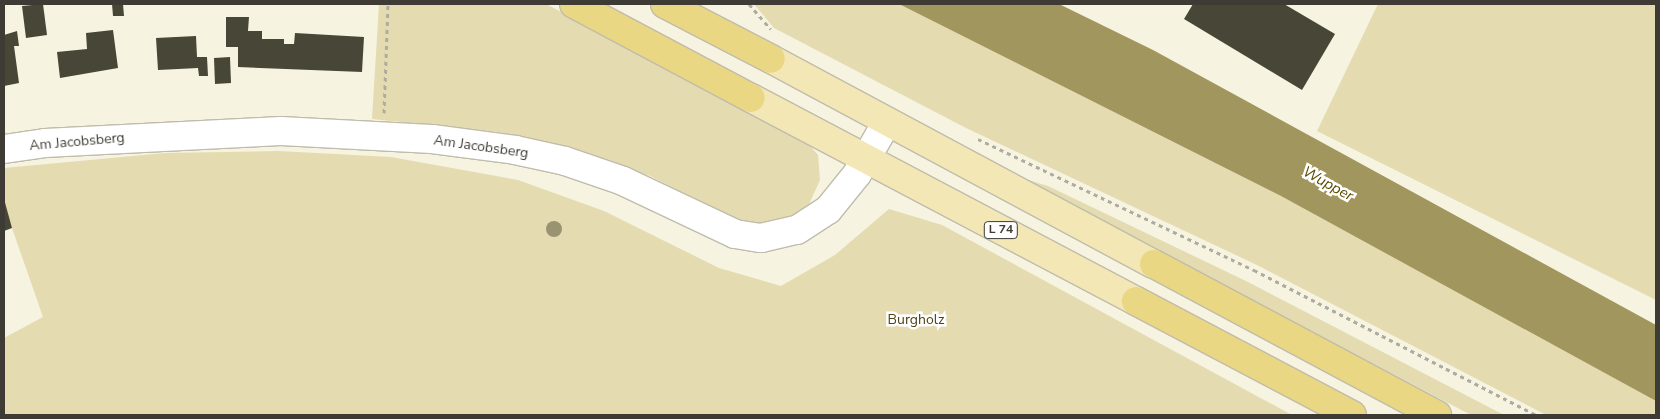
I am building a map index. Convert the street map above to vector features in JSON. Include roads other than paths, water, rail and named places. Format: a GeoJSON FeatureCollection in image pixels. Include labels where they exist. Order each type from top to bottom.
{"type":"FeatureCollection","features":[{"type":"Feature","properties":{"kind":"highway","name":"L 74"},"geometry":{"type":"LineString","coordinates":[[574,4],[751,98]]}},
{"type":"Feature","properties":{"kind":"highway"},"geometry":{"type":"LineString","coordinates":[[665,4],[776,46]]}},
{"type":"Feature","properties":{"kind":"highway"},"geometry":{"type":"LineString","coordinates":[[1154,264],[1437,415]]}},
{"type":"Feature","properties":{"kind":"highway","name":"L 74"},"geometry":{"type":"LineString","coordinates":[[1136,301],[1352,415]]}},
{"type":"Feature","properties":{"kind":"main road"},"geometry":{"type":"LineString","coordinates":[[776,46],[887,122],[1154,264]]}},
{"type":"Feature","properties":{"kind":"main road","name":"L 74"},"geometry":{"type":"LineString","coordinates":[[751,98],[1136,301]]}},
{"type":"Feature","properties":{"kind":"main road","name":"Am Jacobsberg"},"geometry":{"type":"LineString","coordinates":[[4,150],[45,143],[282,131],[383,136],[515,150],[565,162],[623,181],[722,229],[752,238],[784,235],[815,221],[839,198],[866,160],[887,122]]}},
{"type":"Feature","properties":{"kind":"water","name":"Wupper"},"geometry":{"type":"Polygon","coordinates":[[[899,4],[1059,4],[1153,50],[1656,325],[1656,401],[1281,196],[899,4]]]}},
{"type":"Feature","properties":{"kind":"park label","name":"Burgholz"},"geometry":{"type":"Point","coordinates":[916,320]}}]}
